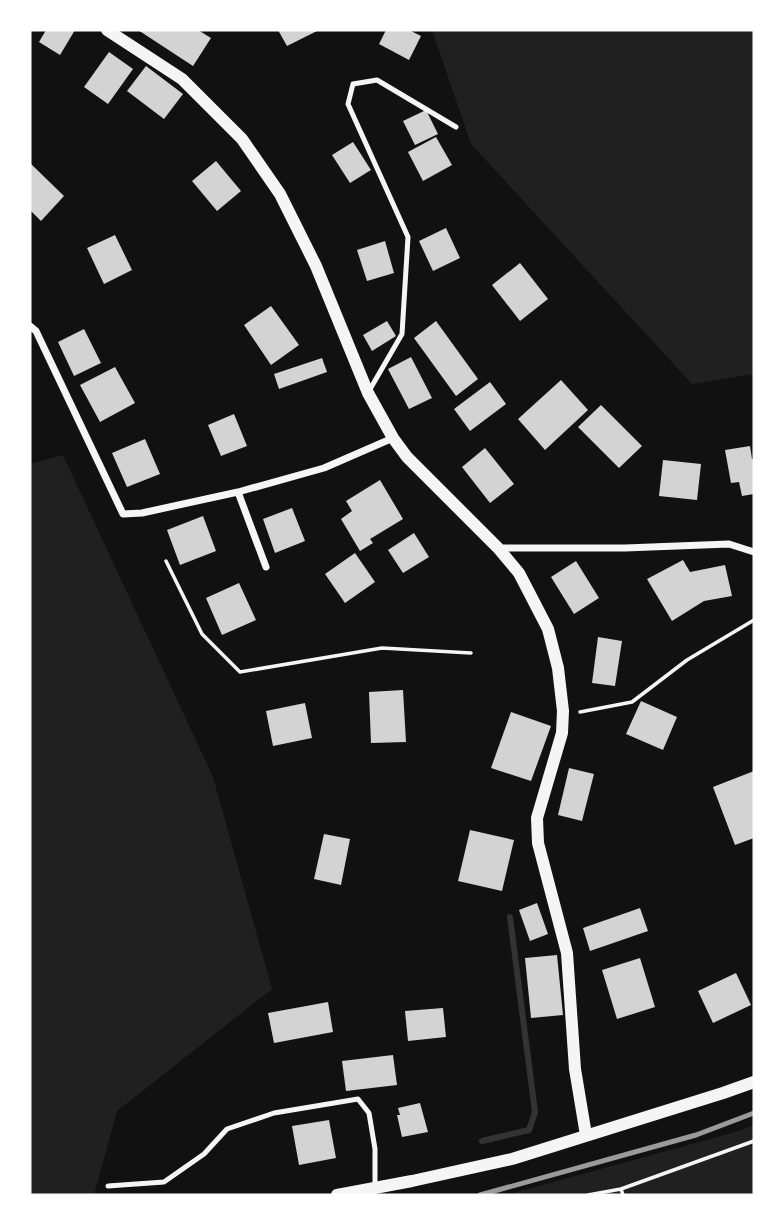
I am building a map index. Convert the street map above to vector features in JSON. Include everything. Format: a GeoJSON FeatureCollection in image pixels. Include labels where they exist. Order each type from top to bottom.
{"type":"FeatureCollection","features":[{"type":"Feature","properties":{"kind":"street"},"geometry":{"type":"LineString","coordinates":[[107,30],[182,79],[242,139],[280,194],[316,266],[368,393],[393,438],[407,457],[498,548],[519,573],[548,629],[558,668],[563,711],[562,733],[537,818],[538,843],[567,953],[575,1069],[586,1135]]}},
{"type":"Feature","properties":{"kind":"street"},"geometry":{"type":"LineString","coordinates":[[30,326],[36,331],[123,514],[142,513],[237,492],[324,468],[393,438]]}},
{"type":"Feature","properties":{"kind":"street"},"geometry":{"type":"LineString","coordinates":[[237,492],[266,567]]}},
{"type":"Feature","properties":{"kind":"street"},"geometry":{"type":"LineString","coordinates":[[498,548],[627,548],[729,544],[754,552]]}},
{"type":"Feature","properties":{"kind":"street"},"geometry":{"type":"LineString","coordinates":[[337,1195],[512,1159],[754,1082]]}},
{"type":"Feature","properties":{"kind":"lane"},"geometry":{"type":"LineString","coordinates":[[368,393],[402,334],[408,237],[348,104],[353,84],[377,80],[456,127]]}},
{"type":"Feature","properties":{"kind":"lane"},"geometry":{"type":"LineString","coordinates":[[108,1186],[164,1182],[204,1154],[227,1129],[274,1113],[358,1100],[369,1113],[374,1149],[375,1188]]}},
{"type":"Feature","properties":{"kind":"path"},"geometry":{"type":"LineString","coordinates":[[166,561],[202,634],[240,672],[382,648],[471,653]]}},
{"type":"Feature","properties":{"kind":"path"},"geometry":{"type":"LineString","coordinates":[[563,711],[586,712],[632,702],[687,660],[754,620]]}},
{"type":"Feature","properties":{"kind":"path"},"geometry":{"type":"LineString","coordinates":[[588,1195],[621,1189],[754,1141]]}},
{"type":"Feature","properties":{"kind":"path"},"geometry":{"type":"LineString","coordinates":[[621,1189],[623,1195]]}},
{"type":"Feature","properties":{"kind":"shaded area"},"geometry":{"type":"Polygon","coordinates":[[[432,30],[754,30],[754,374],[692,384],[471,144],[432,30]]]}},
{"type":"Feature","properties":{"kind":"shaded area"},"geometry":{"type":"Polygon","coordinates":[[[63,455],[213,777],[272,989],[117,1111],[94,1195],[30,1195],[30,464],[63,455]]]}},
{"type":"Feature","properties":{"kind":"shaded area"},"geometry":{"type":"Polygon","coordinates":[[[754,1125],[754,1195],[506,1195],[739,1131],[754,1125]]]}},
{"type":"Feature","properties":{"kind":"building"},"geometry":{"type":"Polygon","coordinates":[[[46,30],[75,30],[60,55],[39,42],[46,30]]]}},
{"type":"Feature","properties":{"kind":"building"},"geometry":{"type":"Polygon","coordinates":[[[138,30],[198,30],[211,38],[193,66],[138,30]]]}},
{"type":"Feature","properties":{"kind":"building"},"geometry":{"type":"Polygon","coordinates":[[[278,30],[319,30],[287,46],[278,30]]]}},
{"type":"Feature","properties":{"kind":"building"},"geometry":{"type":"Polygon","coordinates":[[[386,30],[409,30],[421,36],[409,60],[379,44],[386,30]]]}},
{"type":"Feature","properties":{"kind":"building"},"geometry":{"type":"Polygon","coordinates":[[[109,52],[133,69],[108,104],[84,87],[109,52]]]}},
{"type":"Feature","properties":{"kind":"building"},"geometry":{"type":"Polygon","coordinates":[[[146,66],[183,94],[164,119],[127,91],[146,66]]]}},
{"type":"Feature","properties":{"kind":"building"},"geometry":{"type":"Polygon","coordinates":[[[426,110],[438,134],[415,145],[403,121],[426,110]]]}},
{"type":"Feature","properties":{"kind":"building"},"geometry":{"type":"Polygon","coordinates":[[[436,137],[452,165],[423,181],[408,152],[436,137]]]}},
{"type":"Feature","properties":{"kind":"building"},"geometry":{"type":"Polygon","coordinates":[[[353,142],[371,170],[350,183],[332,155],[353,142]]]}},
{"type":"Feature","properties":{"kind":"building"},"geometry":{"type":"Polygon","coordinates":[[[216,161],[241,191],[217,211],[192,181],[216,161]]]}},
{"type":"Feature","properties":{"kind":"building"},"geometry":{"type":"Polygon","coordinates":[[[30,163],[64,196],[41,221],[30,210],[30,163]]]}},
{"type":"Feature","properties":{"kind":"building"},"geometry":{"type":"Polygon","coordinates":[[[446,228],[460,258],[433,271],[419,241],[446,228]]]}},
{"type":"Feature","properties":{"kind":"building"},"geometry":{"type":"Polygon","coordinates":[[[115,235],[132,270],[104,284],[87,248],[115,235]]]}},
{"type":"Feature","properties":{"kind":"building"},"geometry":{"type":"Polygon","coordinates":[[[385,241],[394,273],[367,281],[357,250],[385,241]]]}},
{"type":"Feature","properties":{"kind":"building"},"geometry":{"type":"Polygon","coordinates":[[[520,263],[548,299],[520,321],[492,285],[520,263]]]}},
{"type":"Feature","properties":{"kind":"building"},"geometry":{"type":"Polygon","coordinates":[[[271,306],[299,345],[271,365],[244,325],[271,306]]]}},
{"type":"Feature","properties":{"kind":"building"},"geometry":{"type":"Polygon","coordinates":[[[387,321],[396,336],[372,351],[363,335],[387,321]]]}},
{"type":"Feature","properties":{"kind":"building"},"geometry":{"type":"Polygon","coordinates":[[[436,321],[478,379],[456,396],[414,338],[436,321]]]}},
{"type":"Feature","properties":{"kind":"building"},"geometry":{"type":"Polygon","coordinates":[[[84,329],[101,363],[74,376],[58,342],[84,329]]]}},
{"type":"Feature","properties":{"kind":"building"},"geometry":{"type":"Polygon","coordinates":[[[411,357],[432,398],[409,409],[388,369],[411,357]]]}},
{"type":"Feature","properties":{"kind":"building"},"geometry":{"type":"Polygon","coordinates":[[[322,358],[327,372],[279,389],[274,374],[322,358]]]}},
{"type":"Feature","properties":{"kind":"building"},"geometry":{"type":"Polygon","coordinates":[[[115,367],[135,403],[100,422],[80,385],[115,367]]]}},
{"type":"Feature","properties":{"kind":"building"},"geometry":{"type":"Polygon","coordinates":[[[561,380],[588,410],[545,450],[518,419],[561,380]]]}},
{"type":"Feature","properties":{"kind":"building"},"geometry":{"type":"Polygon","coordinates":[[[490,382],[506,404],[470,431],[454,409],[490,382]]]}},
{"type":"Feature","properties":{"kind":"building"},"geometry":{"type":"Polygon","coordinates":[[[601,405],[642,446],[619,468],[578,427],[601,405]]]}},
{"type":"Feature","properties":{"kind":"building"},"geometry":{"type":"Polygon","coordinates":[[[234,414],[247,446],[221,456],[208,425],[234,414]]]}},
{"type":"Feature","properties":{"kind":"building"},"geometry":{"type":"Polygon","coordinates":[[[145,439],[160,474],[127,487],[112,453],[145,439]]]}},
{"type":"Feature","properties":{"kind":"building"},"geometry":{"type":"Polygon","coordinates":[[[750,446],[754,459],[754,494],[742,496],[739,482],[731,483],[725,450],[750,446]]]}},
{"type":"Feature","properties":{"kind":"building"},"geometry":{"type":"Polygon","coordinates":[[[485,448],[514,484],[490,503],[462,467],[485,448]]]}},
{"type":"Feature","properties":{"kind":"building"},"geometry":{"type":"Polygon","coordinates":[[[663,460],[701,464],[697,500],[659,496],[663,460]]]}},
{"type":"Feature","properties":{"kind":"building"},"geometry":{"type":"Polygon","coordinates":[[[380,480],[403,519],[370,539],[373,543],[360,551],[341,519],[352,511],[346,501],[380,480]]]}},
{"type":"Feature","properties":{"kind":"building"},"geometry":{"type":"Polygon","coordinates":[[[292,508],[305,541],[275,553],[263,519],[292,508]]]}},
{"type":"Feature","properties":{"kind":"building"},"geometry":{"type":"Polygon","coordinates":[[[203,516],[216,551],[180,565],[167,530],[203,516]]]}},
{"type":"Feature","properties":{"kind":"building"},"geometry":{"type":"Polygon","coordinates":[[[414,533],[429,557],[403,573],[388,550],[414,533]]]}},
{"type":"Feature","properties":{"kind":"building"},"geometry":{"type":"Polygon","coordinates":[[[355,553],[375,582],[345,603],[325,574],[355,553]]]}},
{"type":"Feature","properties":{"kind":"building"},"geometry":{"type":"Polygon","coordinates":[[[683,560],[690,572],[725,565],[732,596],[704,601],[672,621],[647,579],[683,560]]]}},
{"type":"Feature","properties":{"kind":"building"},"geometry":{"type":"Polygon","coordinates":[[[576,561],[599,598],[574,614],[551,577],[576,561]]]}},
{"type":"Feature","properties":{"kind":"building"},"geometry":{"type":"Polygon","coordinates":[[[239,583],[256,620],[222,635],[206,598],[239,583]]]}},
{"type":"Feature","properties":{"kind":"building"},"geometry":{"type":"Polygon","coordinates":[[[598,637],[622,641],[615,686],[592,683],[598,637]]]}},
{"type":"Feature","properties":{"kind":"building"},"geometry":{"type":"Polygon","coordinates":[[[403,690],[406,742],[371,743],[369,692],[403,690]]]}},
{"type":"Feature","properties":{"kind":"building"},"geometry":{"type":"Polygon","coordinates":[[[641,701],[677,717],[663,750],[626,734],[641,701]]]}},
{"type":"Feature","properties":{"kind":"building"},"geometry":{"type":"Polygon","coordinates":[[[305,703],[312,738],[273,746],[266,711],[305,703]]]}},
{"type":"Feature","properties":{"kind":"building"},"geometry":{"type":"Polygon","coordinates":[[[511,712],[551,726],[531,781],[491,768],[511,712]]]}},
{"type":"Feature","properties":{"kind":"building"},"geometry":{"type":"Polygon","coordinates":[[[569,768],[594,774],[582,821],[558,815],[569,768]]]}},
{"type":"Feature","properties":{"kind":"building"},"geometry":{"type":"Polygon","coordinates":[[[754,771],[754,838],[735,845],[713,787],[754,771]]]}},
{"type":"Feature","properties":{"kind":"building"},"geometry":{"type":"Polygon","coordinates":[[[470,830],[514,840],[502,891],[458,881],[470,830]]]}},
{"type":"Feature","properties":{"kind":"building"},"geometry":{"type":"Polygon","coordinates":[[[324,834],[350,839],[341,885],[314,879],[324,834]]]}},
{"type":"Feature","properties":{"kind":"building"},"geometry":{"type":"Polygon","coordinates":[[[537,903],[548,934],[530,941],[519,910],[537,903]]]}},
{"type":"Feature","properties":{"kind":"building"},"geometry":{"type":"Polygon","coordinates":[[[640,908],[648,931],[590,951],[583,928],[640,908]]]}},
{"type":"Feature","properties":{"kind":"building"},"geometry":{"type":"Polygon","coordinates":[[[557,955],[563,1015],[531,1018],[525,958],[557,955]]]}},
{"type":"Feature","properties":{"kind":"building"},"geometry":{"type":"Polygon","coordinates":[[[640,958],[655,1007],[617,1019],[602,970],[640,958]]]}},
{"type":"Feature","properties":{"kind":"building"},"geometry":{"type":"Polygon","coordinates":[[[736,973],[751,1005],[713,1023],[698,991],[736,973]]]}},
{"type":"Feature","properties":{"kind":"building"},"geometry":{"type":"Polygon","coordinates":[[[328,1002],[333,1032],[274,1043],[268,1013],[328,1002]]]}},
{"type":"Feature","properties":{"kind":"building"},"geometry":{"type":"Polygon","coordinates":[[[443,1008],[446,1037],[408,1041],[405,1011],[443,1008]]]}},
{"type":"Feature","properties":{"kind":"building"},"geometry":{"type":"Polygon","coordinates":[[[393,1055],[397,1085],[346,1091],[342,1061],[393,1055]]]}},
{"type":"Feature","properties":{"kind":"building"},"geometry":{"type":"Polygon","coordinates":[[[420,1103],[428,1132],[402,1137],[398,1108],[420,1103]]]}},
{"type":"Feature","properties":{"kind":"building"},"geometry":{"type":"Polygon","coordinates":[[[329,1120],[336,1158],[299,1165],[292,1126],[329,1120]]]}},
{"type":"Feature","properties":{"kind":"waterway"},"geometry":{"type":"LineString","coordinates":[[482,1141],[529,1130],[535,1112],[510,917]]}},
{"type":"Feature","properties":{"kind":"railway"},"geometry":{"type":"LineString","coordinates":[[480,1195],[696,1135],[754,1113]]}}]}
